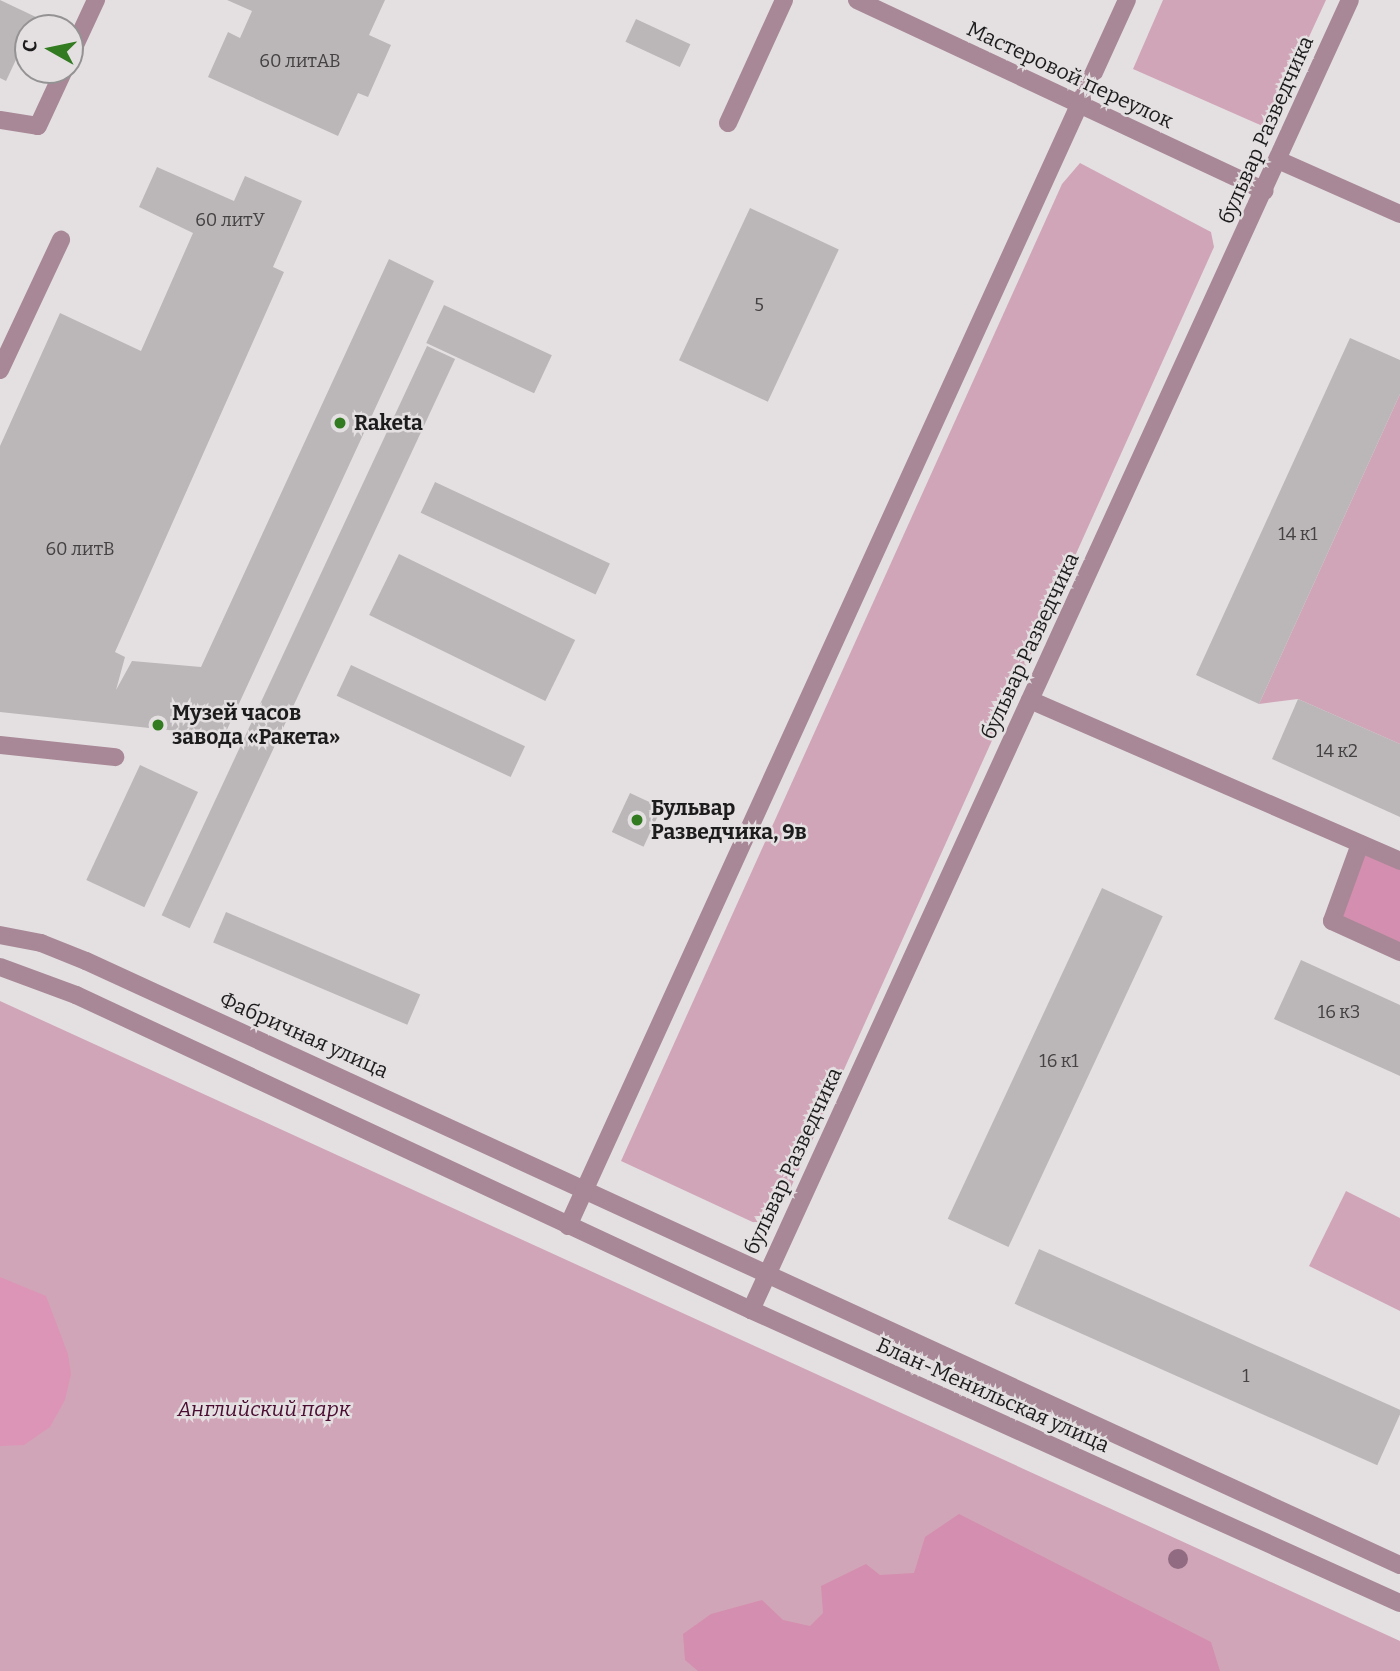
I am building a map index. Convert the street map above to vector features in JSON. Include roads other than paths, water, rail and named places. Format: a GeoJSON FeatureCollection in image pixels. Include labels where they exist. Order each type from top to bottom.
{"type":"FeatureCollection","features":[{"type":"Feature","properties":{"kind":"street"},"geometry":{"type":"LineString","coordinates":[[84,26],[96,0]]}},
{"type":"Feature","properties":{"kind":"street"},"geometry":{"type":"LineString","coordinates":[[728,123],[784,0]]}},
{"type":"Feature","properties":{"kind":"street","name":"Мастеровой переулок"},"geometry":{"type":"LineString","coordinates":[[856,0],[1264,191]]}},
{"type":"Feature","properties":{"kind":"street"},"geometry":{"type":"LineString","coordinates":[[0,967],[76,995],[568,1226],[1127,0]]}},
{"type":"Feature","properties":{"kind":"street","name":"бульвар Разведчика"},"geometry":{"type":"LineString","coordinates":[[751,1310],[1350,0]]}},
{"type":"Feature","properties":{"kind":"street"},"geometry":{"type":"LineString","coordinates":[[0,120],[38,126],[58,84]]}},
{"type":"Feature","properties":{"kind":"street"},"geometry":{"type":"LineString","coordinates":[[1278,160],[1400,214]]}},
{"type":"Feature","properties":{"kind":"street"},"geometry":{"type":"LineString","coordinates":[[0,370],[61,240]]}},
{"type":"Feature","properties":{"kind":"street"},"geometry":{"type":"LineString","coordinates":[[1030,699],[1400,861]]}},
{"type":"Feature","properties":{"kind":"street"},"geometry":{"type":"LineString","coordinates":[[0,745],[115,757]]}},
{"type":"Feature","properties":{"kind":"street"},"geometry":{"type":"LineString","coordinates":[[1360,844],[1332,921],[1400,952]]}},
{"type":"Feature","properties":{"kind":"street","name":"Фабричная улица"},"geometry":{"type":"LineString","coordinates":[[0,935],[41,943],[86,961],[585,1188]]}},
{"type":"Feature","properties":{"kind":"street","name":"Блан-Менильская улица"},"geometry":{"type":"LineString","coordinates":[[585,1188],[766,1276],[1400,1564]]}},
{"type":"Feature","properties":{"kind":"street","name":"Блан-Менильская улица"},"geometry":{"type":"LineString","coordinates":[[568,1226],[1400,1603]]}},
{"type":"Feature","properties":{"kind":"place","name":"Raketa"},"geometry":{"type":"Point","coordinates":[340,423]}},
{"type":"Feature","properties":{"kind":"place","name":"Музей часов завода «Ракета»"},"geometry":{"type":"Point","coordinates":[158,725]}},
{"type":"Feature","properties":{"kind":"place","name":"Бульвар Разведчика, 9в"},"geometry":{"type":"Point","coordinates":[637,820]}},
{"type":"Feature","properties":{"kind":"park label","name":"Английский парк"},"geometry":{"type":"Point","coordinates":[264,1409]}}]}
